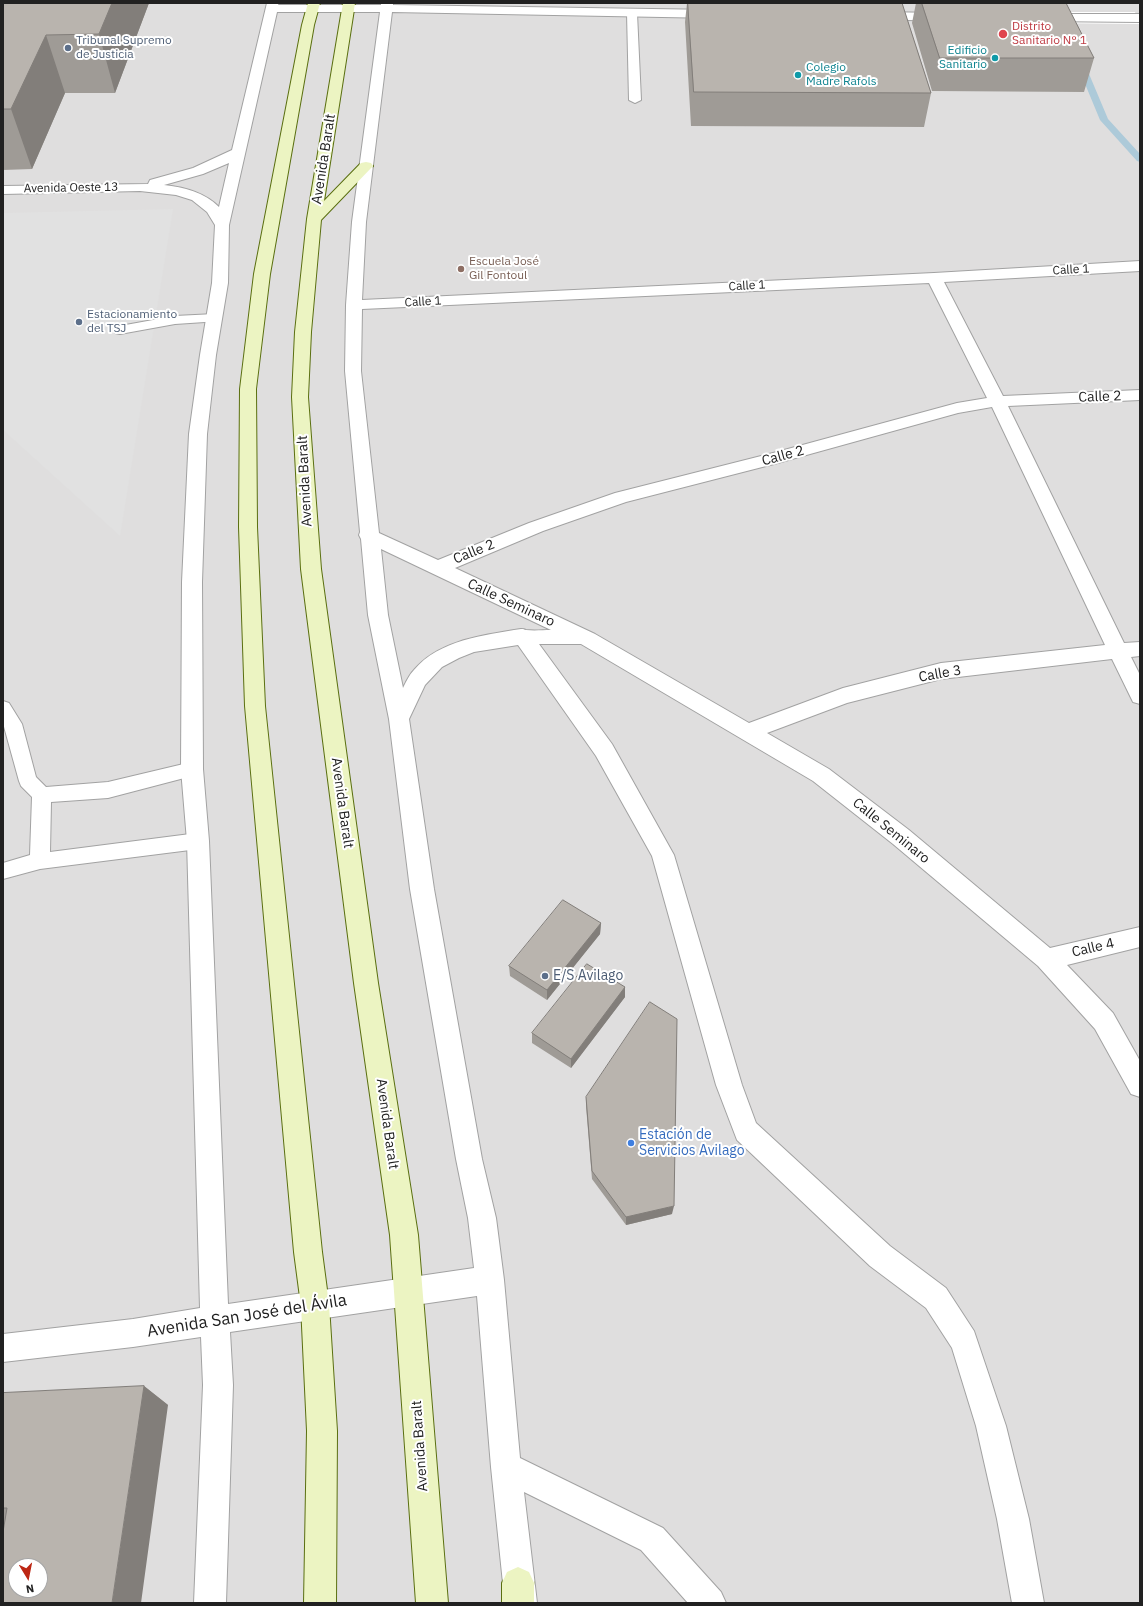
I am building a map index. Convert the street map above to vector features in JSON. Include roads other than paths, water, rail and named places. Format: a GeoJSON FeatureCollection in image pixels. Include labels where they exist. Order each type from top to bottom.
{"type":"FeatureCollection","features":[{"type":"Feature","properties":{"kind":"main road"},"geometry":{"type":"LineString","coordinates":[[313,6],[308,25],[262,274],[248,389],[248,528],[255,706],[308,1252],[315,1305],[322,1431],[320,1603]]}},
{"type":"Feature","properties":{"kind":"main road","name":"Avenida Baralt"},"geometry":{"type":"LineString","coordinates":[[349,6],[314,219],[303,332],[300,397],[310,569],[366,983],[404,1235],[432,1603]]}},
{"type":"Feature","properties":{"kind":"main road"},"geometry":{"type":"LineString","coordinates":[[314,219],[366,166]]}},
{"type":"Feature","properties":{"kind":"street"},"geometry":{"type":"LineString","coordinates":[[210,1603],[218,1385],[214,1321],[198,841],[192,769],[192,582],[198,434],[208,355],[220,283],[222,225],[272,6],[387,6],[632,13],[727,14]]}},
{"type":"Feature","properties":{"kind":"street"},"geometry":{"type":"LineString","coordinates":[[387,6],[359,222],[354,305],[353,371],[368,535],[378,615],[399,719],[422,889],[469,1158],[482,1218],[490,1280],[519,1596]]}},
{"type":"Feature","properties":{"kind":"street"},"geometry":{"type":"LineString","coordinates":[[862,16],[956,17]]}},
{"type":"Feature","properties":{"kind":"street"},"geometry":{"type":"LineString","coordinates":[[1036,18],[1139,18]]}},
{"type":"Feature","properties":{"kind":"street","name":"Avenida Oeste 13"},"geometry":{"type":"LineString","coordinates":[[140,187],[182,178],[208,169],[239,152]]}},
{"type":"Feature","properties":{"kind":"street","name":"Avenida Oeste 13"},"geometry":{"type":"LineString","coordinates":[[3,190],[140,187],[178,191],[197,197],[213,209],[222,225]]}},
{"type":"Feature","properties":{"kind":"street","name":"Calle 1"},"geometry":{"type":"LineString","coordinates":[[354,305],[934,278],[1140,266]]}},
{"type":"Feature","properties":{"kind":"street"},"geometry":{"type":"LineString","coordinates":[[934,278],[998,401],[1140,696]]}},
{"type":"Feature","properties":{"kind":"street","name":"Calle 2"},"geometry":{"type":"LineString","coordinates":[[437,568],[536,527],[621,497],[774,458],[957,408],[998,401],[1140,395]]}},
{"type":"Feature","properties":{"kind":"street","name":"Calle Seminaro"},"geometry":{"type":"LineString","coordinates":[[368,535],[588,639],[820,775],[901,837],[1046,960],[1104,1021],[1140,1085]]}},
{"type":"Feature","properties":{"kind":"street"},"geometry":{"type":"LineString","coordinates":[[522,636],[604,750],[664,855],[729,1085],[746,1131],[880,1256],[936,1298],[964,1341],[991,1426],[1013,1519],[1028,1603]]}},
{"type":"Feature","properties":{"kind":"street","name":"Calle Seminaro"},"geometry":{"type":"LineString","coordinates":[[399,719],[421,676],[441,657],[472,646],[522,636],[588,639]]}},
{"type":"Feature","properties":{"kind":"street","name":"Calle 3"},"geometry":{"type":"LineString","coordinates":[[748,732],[843,696],[941,671],[1140,649]]}},
{"type":"Feature","properties":{"kind":"street","name":"Calle 4"},"geometry":{"type":"LineString","coordinates":[[1046,960],[1140,937]]}},
{"type":"Feature","properties":{"kind":"street","name":"Avenida San José del Ávila"},"geometry":{"type":"LineString","coordinates":[[3,1348],[133,1334],[407,1290],[490,1280]]}},
{"type":"Feature","properties":{"kind":"street"},"geometry":{"type":"LineString","coordinates":[[506,1467],[652,1539],[710,1603]]}},
{"type":"Feature","properties":{"kind":"lane"},"geometry":{"type":"LineString","coordinates":[[632,13],[635,100]]}},
{"type":"Feature","properties":{"kind":"lane"},"geometry":{"type":"LineString","coordinates":[[120,330],[174,320],[215,318]]}},
{"type":"Feature","properties":{"kind":"lane"},"geometry":{"type":"LineString","coordinates":[[3,708],[13,724],[28,781],[42,795],[40,861]]}},
{"type":"Feature","properties":{"kind":"lane"},"geometry":{"type":"LineString","coordinates":[[42,795],[108,790],[192,769]]}},
{"type":"Feature","properties":{"kind":"lane"},"geometry":{"type":"LineString","coordinates":[[3,871],[40,861],[198,841]]}},
{"type":"Feature","properties":{"kind":"waterway"},"geometry":{"type":"LineString","coordinates":[[1080,62],[1104,120],[1140,159]]}},
{"type":"Feature","properties":{"kind":"place","name":"Distrito Sanitario N° 1"},"geometry":{"type":"Point","coordinates":[1003,34]}},
{"type":"Feature","properties":{"kind":"place","name":"Tribunal Supremo de Justicia"},"geometry":{"type":"Point","coordinates":[68,48]}},
{"type":"Feature","properties":{"kind":"place","name":"Edificio Sanitario"},"geometry":{"type":"Point","coordinates":[995,58]}},
{"type":"Feature","properties":{"kind":"place","name":"Colegio Madre Rafols"},"geometry":{"type":"Point","coordinates":[798,75]}},
{"type":"Feature","properties":{"kind":"place","name":"Escuela José Gil Fontoul"},"geometry":{"type":"Point","coordinates":[461,269]}},
{"type":"Feature","properties":{"kind":"place","name":"Estacionamiento del TSJ"},"geometry":{"type":"Point","coordinates":[79,322]}},
{"type":"Feature","properties":{"kind":"place","name":"E/S Avilago"},"geometry":{"type":"Point","coordinates":[545,976]}},
{"type":"Feature","properties":{"kind":"place","name":"Estación de Servicios Avilago"},"geometry":{"type":"Point","coordinates":[631,1143]}}]}
